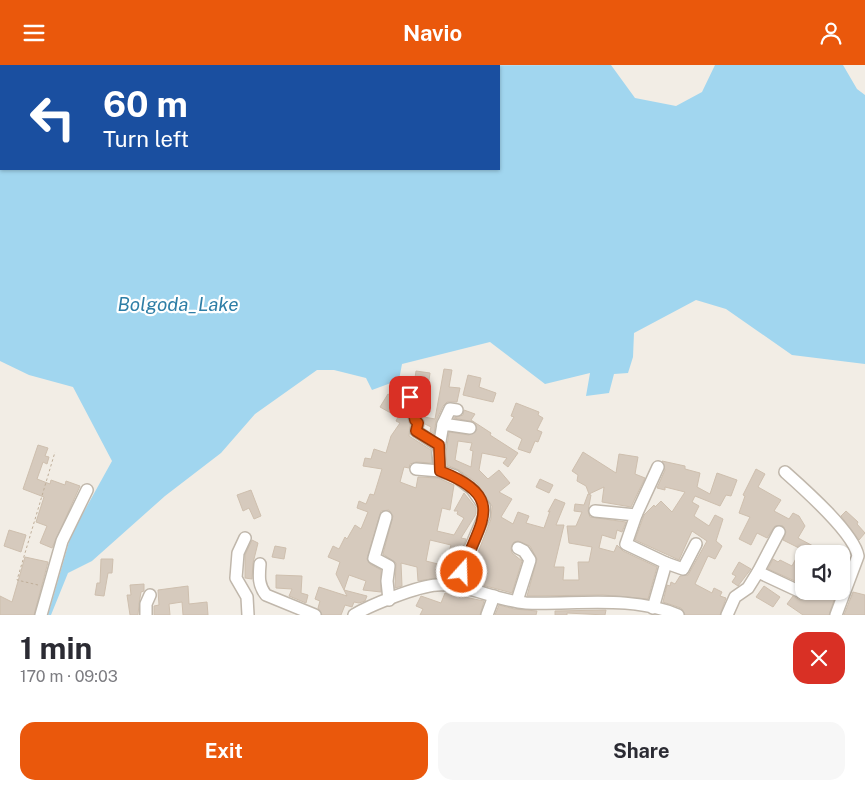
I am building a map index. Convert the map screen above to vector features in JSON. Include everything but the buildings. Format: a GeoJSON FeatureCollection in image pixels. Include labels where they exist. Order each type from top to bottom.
{"type":"FeatureCollection","features":[{"type":"Feature","properties":{"kind":"street"},"geometry":{"type":"LineString","coordinates":[[410,397],[415,420],[418,423],[416,431],[439,445]]}},
{"type":"Feature","properties":{"kind":"street"},"geometry":{"type":"LineString","coordinates":[[440,471],[439,445],[444,424],[450,409],[457,410]]}},
{"type":"Feature","properties":{"kind":"street"},"geometry":{"type":"LineString","coordinates":[[444,424],[470,428]]}},
{"type":"Feature","properties":{"kind":"street"},"geometry":{"type":"LineString","coordinates":[[658,467],[636,515],[626,544],[683,569],[696,544]]}},
{"type":"Feature","properties":{"kind":"street"},"geometry":{"type":"LineString","coordinates":[[416,469],[440,471],[454,476],[472,489],[484,506],[484,516],[457,587]]}},
{"type":"Feature","properties":{"kind":"street"},"geometry":{"type":"LineString","coordinates":[[785,472],[836,523],[856,549],[858,556],[836,615]]}},
{"type":"Feature","properties":{"kind":"street"},"geometry":{"type":"LineString","coordinates":[[41,615],[62,541],[87,490]]}},
{"type":"Feature","properties":{"kind":"street"},"geometry":{"type":"LineString","coordinates":[[596,511],[636,515]]}},
{"type":"Feature","properties":{"kind":"street"},"geometry":{"type":"LineString","coordinates":[[386,517],[380,532],[374,558],[389,565],[387,581],[389,600]]}},
{"type":"Feature","properties":{"kind":"street"},"geometry":{"type":"LineString","coordinates":[[727,615],[735,597],[748,588],[758,573],[779,532]]}},
{"type":"Feature","properties":{"kind":"street"},"geometry":{"type":"LineString","coordinates":[[245,538],[238,553],[236,577],[247,597],[248,615]]}},
{"type":"Feature","properties":{"kind":"street"},"geometry":{"type":"LineString","coordinates":[[517,601],[530,560],[524,551],[518,548]]}},
{"type":"Feature","properties":{"kind":"street"},"geometry":{"type":"LineString","coordinates":[[653,608],[666,563]]}},
{"type":"Feature","properties":{"kind":"street"},"geometry":{"type":"LineString","coordinates":[[260,564],[259,579],[261,589],[266,595],[315,615]]}},
{"type":"Feature","properties":{"kind":"street"},"geometry":{"type":"LineString","coordinates":[[758,573],[795,589]]}},
{"type":"Feature","properties":{"kind":"street"},"geometry":{"type":"LineString","coordinates":[[354,615],[389,600],[435,585],[457,587],[517,601],[617,609],[653,608],[678,615]]}},
{"type":"Feature","properties":{"kind":"street"},"geometry":{"type":"LineString","coordinates":[[146,615],[146,604],[150,595]]}},
{"type":"Feature","properties":{"kind":"street"},"geometry":{"type":"LineString","coordinates":[[487,615],[494,596]]}},
{"type":"Feature","properties":{"kind":"path"},"geometry":{"type":"LineString","coordinates":[[48,588],[17,580],[55,452]]}},
{"type":"Feature","properties":{"kind":"water","name":"Bolgoda_Lake"},"geometry":{"type":"Polygon","coordinates":[[[500,65],[611,65],[635,98],[676,106],[702,92],[715,65],[843,65],[857,89],[865,95],[865,364],[792,355],[726,309],[696,300],[634,333],[633,357],[628,373],[614,374],[609,393],[586,396],[590,373],[545,384],[490,342],[402,364],[399,380],[372,390],[366,378],[334,370],[317,370],[255,414],[221,453],[165,496],[92,561],[68,573],[51,615],[48,615],[71,535],[112,461],[73,387],[29,375],[0,361],[0,170],[500,170],[500,65]]]}},
{"type":"Feature","properties":{"kind":"route"},"geometry":{"type":"LineString","coordinates":[[410,397],[415,420],[418,423],[416,431],[439,445],[440,471],[454,476],[472,489],[484,506],[484,516],[479,531],[466,558],[462,572]]}}]}
